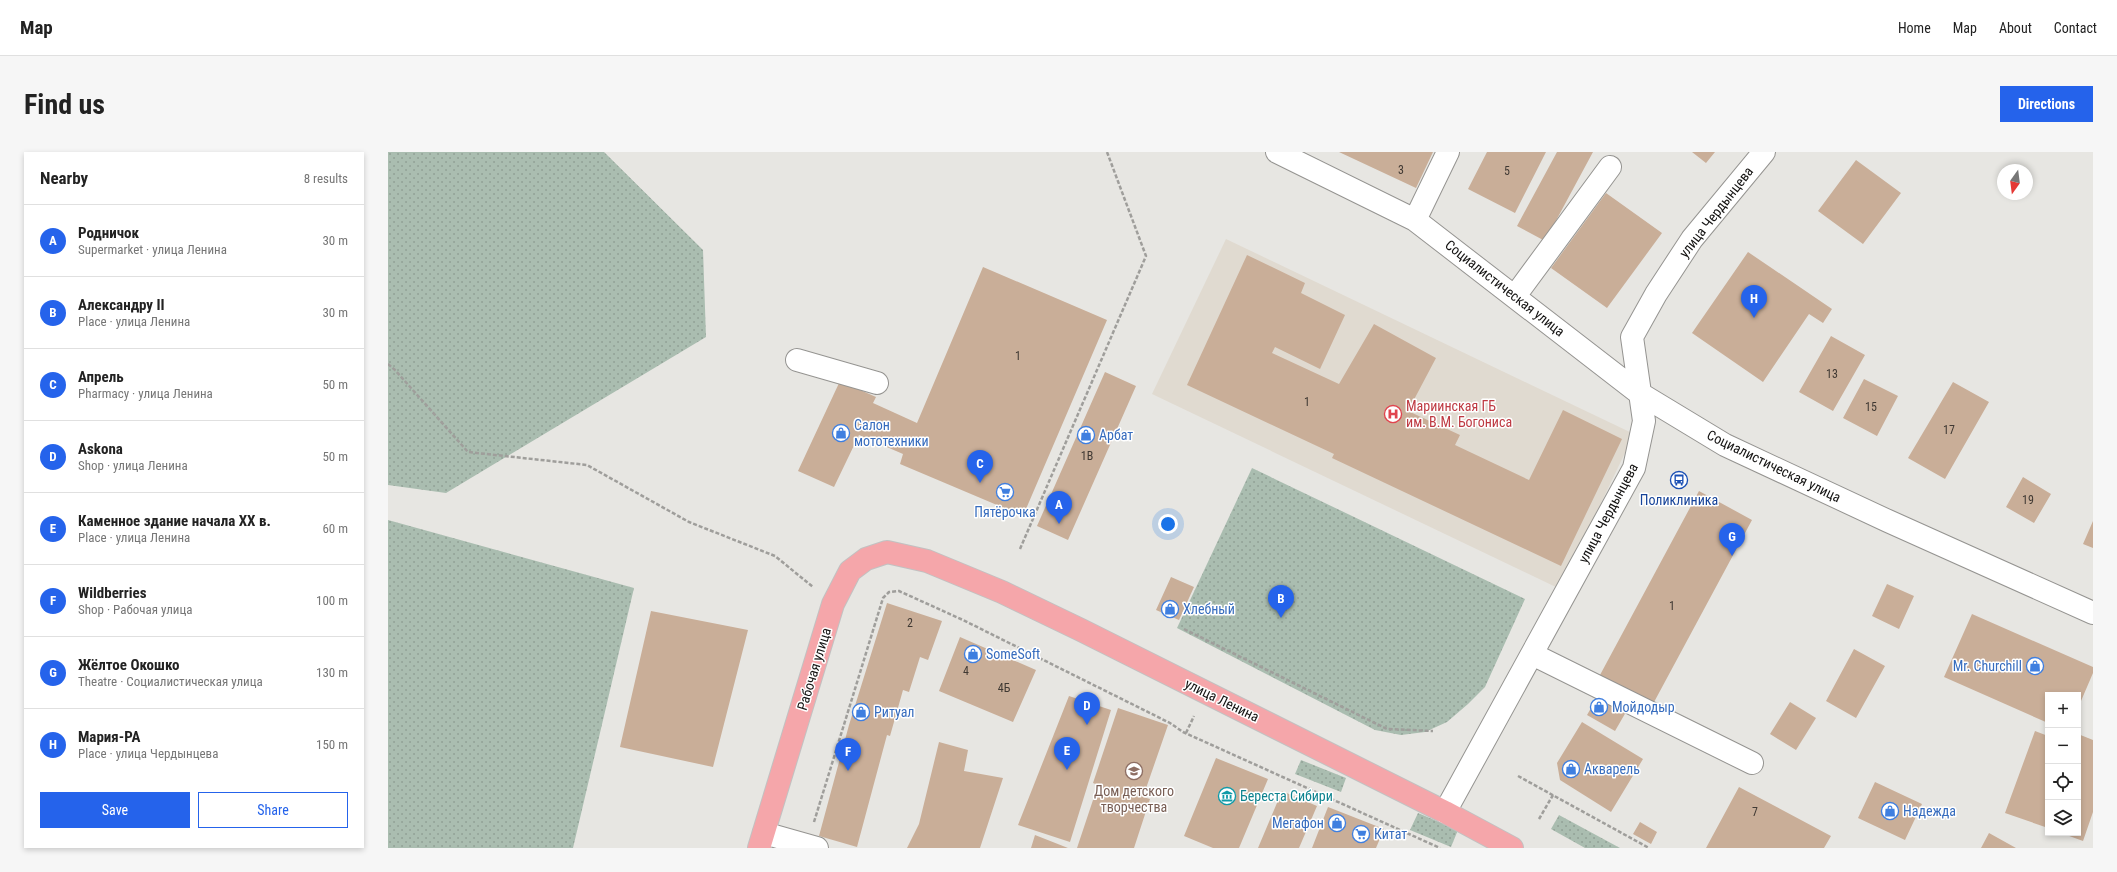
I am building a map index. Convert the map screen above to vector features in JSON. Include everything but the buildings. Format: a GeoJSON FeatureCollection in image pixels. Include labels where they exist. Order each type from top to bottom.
{"type":"FeatureCollection","features":[{"type":"Feature","properties":{"kind":"main road","name":"Рабочая улица"},"geometry":{"type":"LineString","coordinates":[[762,841],[833,604],[850,571],[866,559],[887,552],[927,561]]}},
{"type":"Feature","properties":{"kind":"main road","name":"улица Ленина"},"geometry":{"type":"LineString","coordinates":[[927,561],[1002,592],[1081,630],[1445,812],[1512,848]]}},
{"type":"Feature","properties":{"kind":"street","name":"Социалистическая улица"},"geometry":{"type":"LineString","coordinates":[[1277,152],[1421,224],[1639,392],[1725,445],[1888,521],[2093,613]]}},
{"type":"Feature","properties":{"kind":"street"},"geometry":{"type":"LineString","coordinates":[[1421,224],[1448,152]]}},
{"type":"Feature","properties":{"kind":"street","name":"улица Чердынцева"},"geometry":{"type":"LineString","coordinates":[[1445,812],[1634,468],[1644,421],[1632,336],[1656,294],[1692,239],[1764,152]]}},
{"type":"Feature","properties":{"kind":"street"},"geometry":{"type":"LineString","coordinates":[[1515,296],[1610,167]]}},
{"type":"Feature","properties":{"kind":"street"},"geometry":{"type":"LineString","coordinates":[[797,360],[877,383]]}},
{"type":"Feature","properties":{"kind":"street"},"geometry":{"type":"LineString","coordinates":[[1532,654],[1752,763]]}},
{"type":"Feature","properties":{"kind":"street"},"geometry":{"type":"LineString","coordinates":[[762,841],[812,847]]}},
{"type":"Feature","properties":{"kind":"path"},"geometry":{"type":"LineString","coordinates":[[1020,549],[1146,256],[1108,152]]}},
{"type":"Feature","properties":{"kind":"path"},"geometry":{"type":"LineString","coordinates":[[388,364],[468,452],[587,465],[689,522],[775,556],[833,604]]}},
{"type":"Feature","properties":{"kind":"path"},"geometry":{"type":"LineString","coordinates":[[812,847],[883,598],[889,592],[899,591],[963,620],[1170,723],[1186,733],[1440,848]]}},
{"type":"Feature","properties":{"kind":"path"},"geometry":{"type":"LineString","coordinates":[[1184,629],[1388,729],[1433,731]]}},
{"type":"Feature","properties":{"kind":"path"},"geometry":{"type":"LineString","coordinates":[[1186,733],[1195,713]]}},
{"type":"Feature","properties":{"kind":"path"},"geometry":{"type":"LineString","coordinates":[[1518,776],[1649,848]]}},
{"type":"Feature","properties":{"kind":"path"},"geometry":{"type":"LineString","coordinates":[[1539,819],[1553,795]]}},
{"type":"Feature","properties":{"kind":"shaded area","name":"Мариинская ГБ им. В.М. Богониса"},"geometry":{"type":"Polygon","coordinates":[[[1226,239],[1634,434],[1560,589],[1152,394],[1226,239]]]}},
{"type":"Feature","properties":{"kind":"green space"},"geometry":{"type":"Polygon","coordinates":[[[388,152],[604,152],[703,250],[706,337],[446,493],[388,485],[388,152]]]}},
{"type":"Feature","properties":{"kind":"green space"},"geometry":{"type":"Polygon","coordinates":[[[1252,468],[1525,599],[1485,687],[1447,722],[1425,732],[1401,735],[1375,730],[1177,628],[1252,468]]]}},
{"type":"Feature","properties":{"kind":"green space"},"geometry":{"type":"Polygon","coordinates":[[[388,520],[634,588],[573,848],[388,848],[388,520]]]}},
{"type":"Feature","properties":{"kind":"green space"},"geometry":{"type":"Polygon","coordinates":[[[1301,760],[1346,778],[1341,792],[1295,774],[1301,760]]]}},
{"type":"Feature","properties":{"kind":"green space"},"geometry":{"type":"Polygon","coordinates":[[[1418,813],[1458,830],[1451,847],[1410,830],[1418,813]]]}},
{"type":"Feature","properties":{"kind":"green space"},"geometry":{"type":"Polygon","coordinates":[[[1559,815],[1620,848],[1585,848],[1551,829],[1559,815]]]}},
{"type":"Feature","properties":{"kind":"place","name":"Мария-РА"},"geometry":{"type":"Point","coordinates":[1754,318]}},
{"type":"Feature","properties":{"kind":"place","name":"Мариинская ГБ им. В.М. Богониса"},"geometry":{"type":"Point","coordinates":[1393,414]}},
{"type":"Feature","properties":{"kind":"place","name":"Салон мототехники"},"geometry":{"type":"Point","coordinates":[841,433]}},
{"type":"Feature","properties":{"kind":"place","name":"Арбат"},"geometry":{"type":"Point","coordinates":[1086,435]}},
{"type":"Feature","properties":{"kind":"place","name":"Поликлиника"},"geometry":{"type":"Point","coordinates":[1679,480]}},
{"type":"Feature","properties":{"kind":"place","name":"Апрель"},"geometry":{"type":"Point","coordinates":[980,483]}},
{"type":"Feature","properties":{"kind":"place","name":"Пятёрочка"},"geometry":{"type":"Point","coordinates":[1005,492]}},
{"type":"Feature","properties":{"kind":"place","name":"Родничок"},"geometry":{"type":"Point","coordinates":[1059,524]}},
{"type":"Feature","properties":{"kind":"place","name":"Жёлтое Окошко"},"geometry":{"type":"Point","coordinates":[1732,556]}},
{"type":"Feature","properties":{"kind":"place","name":"Хлебный"},"geometry":{"type":"Point","coordinates":[1170,609]}},
{"type":"Feature","properties":{"kind":"place","name":"Александру II"},"geometry":{"type":"Point","coordinates":[1281,618]}},
{"type":"Feature","properties":{"kind":"place","name":"SomeSoft"},"geometry":{"type":"Point","coordinates":[973,654]}},
{"type":"Feature","properties":{"kind":"place","name":"Mr. Churchill"},"geometry":{"type":"Point","coordinates":[2035,666]}},
{"type":"Feature","properties":{"kind":"place","name":"Мойдодыр"},"geometry":{"type":"Point","coordinates":[1599,707]}},
{"type":"Feature","properties":{"kind":"place","name":"Ритуал"},"geometry":{"type":"Point","coordinates":[861,712]}},
{"type":"Feature","properties":{"kind":"place","name":"Askona"},"geometry":{"type":"Point","coordinates":[1087,725]}},
{"type":"Feature","properties":{"kind":"place","name":"Акварель"},"geometry":{"type":"Point","coordinates":[1571,769]}},
{"type":"Feature","properties":{"kind":"place","name":"Каменное здание начала XX в."},"geometry":{"type":"Point","coordinates":[1067,770]}},
{"type":"Feature","properties":{"kind":"place","name":"Wildberries"},"geometry":{"type":"Point","coordinates":[848,771]}},
{"type":"Feature","properties":{"kind":"place","name":"Дом детского творчества"},"geometry":{"type":"Point","coordinates":[1134,771]}},
{"type":"Feature","properties":{"kind":"place","name":"Береста Сибири"},"geometry":{"type":"Point","coordinates":[1227,796]}},
{"type":"Feature","properties":{"kind":"place","name":"Надежда"},"geometry":{"type":"Point","coordinates":[1890,811]}},
{"type":"Feature","properties":{"kind":"place","name":"Мегафон"},"geometry":{"type":"Point","coordinates":[1337,823]}},
{"type":"Feature","properties":{"kind":"place","name":"Китат"},"geometry":{"type":"Point","coordinates":[1361,834]}}]}
